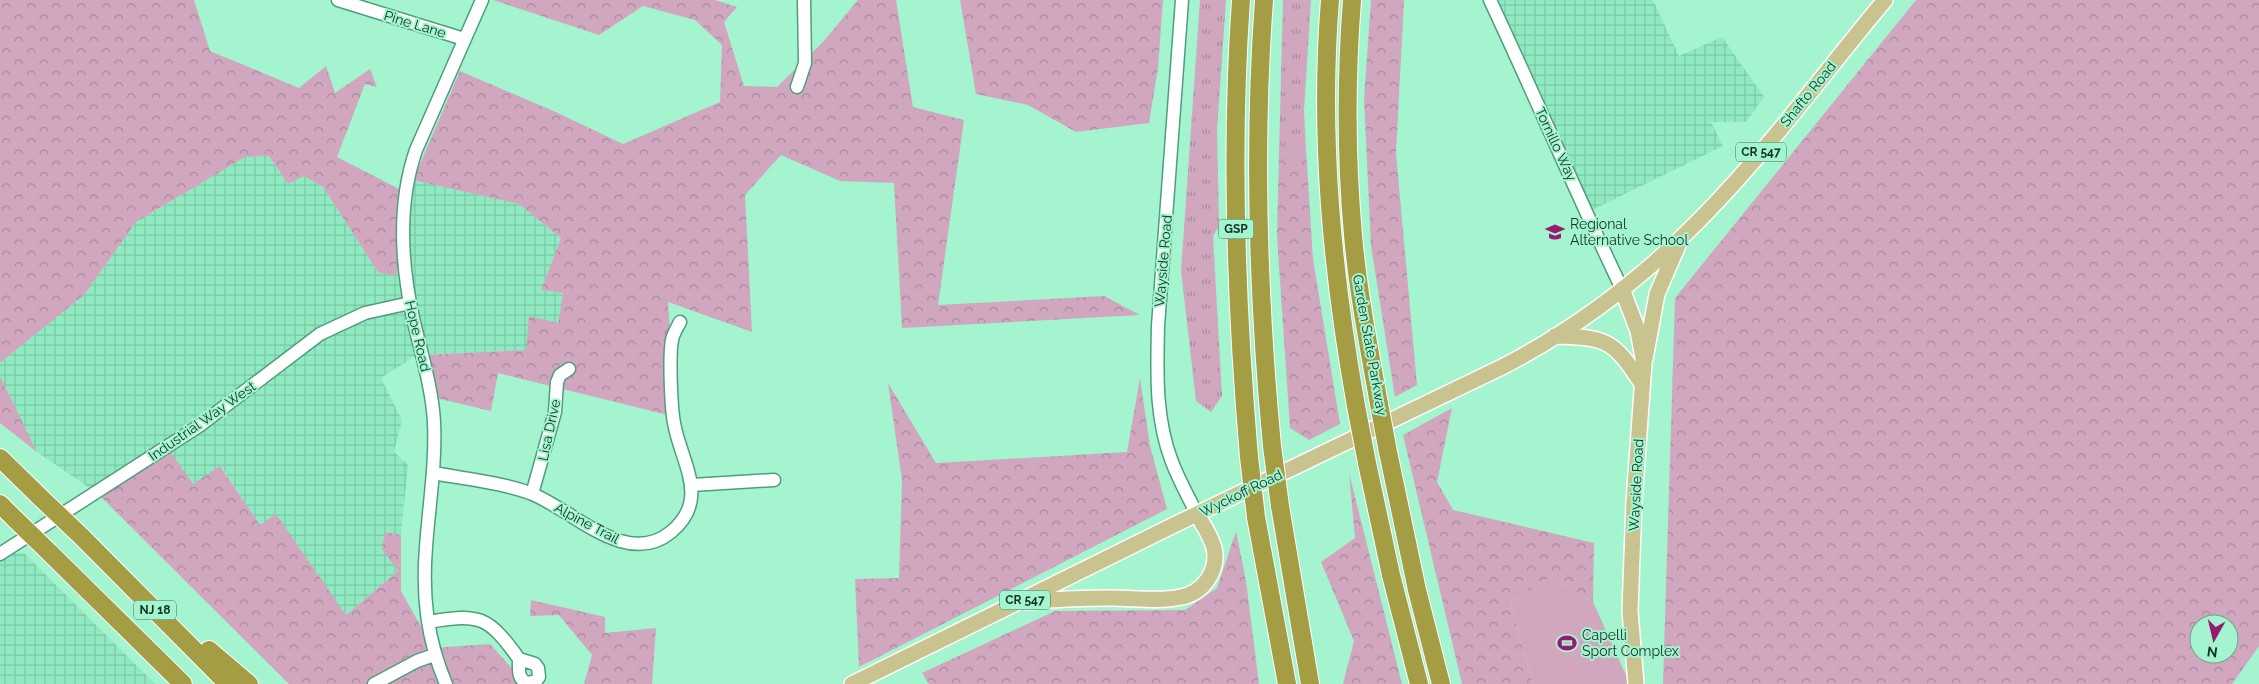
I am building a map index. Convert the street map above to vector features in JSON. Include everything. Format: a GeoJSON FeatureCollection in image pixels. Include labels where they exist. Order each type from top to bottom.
{"type":"FeatureCollection","features":[{"type":"Feature","properties":{"kind":"highway","name":"GSP"},"geometry":{"type":"LineString","coordinates":[[1241,0],[1235,177],[1239,324],[1249,457],[1256,517],[1287,684]]}},
{"type":"Feature","properties":{"kind":"highway","name":"GSP"},"geometry":{"type":"LineString","coordinates":[[1264,0],[1258,104],[1258,212],[1262,326],[1272,446],[1280,506],[1310,684]]}},
{"type":"Feature","properties":{"kind":"highway","name":"Garden State Parkway"},"geometry":{"type":"LineString","coordinates":[[1330,0],[1326,86],[1327,184],[1337,290],[1367,463],[1391,574],[1419,684]]}},
{"type":"Feature","properties":{"kind":"highway","name":"Garden State Parkway"},"geometry":{"type":"LineString","coordinates":[[1352,0],[1348,82],[1350,191],[1358,282],[1388,452],[1415,580],[1441,684]]}},
{"type":"Feature","properties":{"kind":"highway","name":"NJ 18"},"geometry":{"type":"LineString","coordinates":[[0,458],[99,553],[228,684]]}},
{"type":"Feature","properties":{"kind":"highway","name":"NJ 18"},"geometry":{"type":"LineString","coordinates":[[0,504],[183,684]]}},
{"type":"Feature","properties":{"kind":"highway"},"geometry":{"type":"LineString","coordinates":[[99,553],[249,684]]}},
{"type":"Feature","properties":{"kind":"main road","name":"Shafto Road"},"geometry":{"type":"LineString","coordinates":[[1622,289],[1680,240],[1747,169],[1885,0]]}},
{"type":"Feature","properties":{"kind":"main road"},"geometry":{"type":"LineString","coordinates":[[1644,363],[1651,338],[1657,294],[1680,240]]}},
{"type":"Feature","properties":{"kind":"main road","name":"Wyckoff Road"},"geometry":{"type":"LineString","coordinates":[[852,684],[1197,514],[1502,367],[1556,336],[1622,289]]}},
{"type":"Feature","properties":{"kind":"main road","name":"Wayside Road"},"geometry":{"type":"LineString","coordinates":[[1622,289],[1638,331],[1644,363],[1634,502],[1630,611],[1636,684]]}},
{"type":"Feature","properties":{"kind":"main road"},"geometry":{"type":"LineString","coordinates":[[1556,336],[1582,337],[1605,342],[1621,353],[1642,384]]}},
{"type":"Feature","properties":{"kind":"main road"},"geometry":{"type":"LineString","coordinates":[[1019,602],[1079,598],[1176,598],[1192,594],[1207,581],[1215,559],[1212,542],[1197,514]]}},
{"type":"Feature","properties":{"kind":"street","name":"Hope Road"},"geometry":{"type":"LineString","coordinates":[[446,684],[434,656],[428,622],[424,574],[435,440],[432,400],[410,303],[403,243],[404,203],[408,174],[416,150],[482,0]]}},
{"type":"Feature","properties":{"kind":"street"},"geometry":{"type":"LineString","coordinates":[[797,87],[805,63],[804,0]]}},
{"type":"Feature","properties":{"kind":"street","name":"Wayside Road"},"geometry":{"type":"LineString","coordinates":[[1182,0],[1158,326],[1156,381],[1160,420],[1166,447],[1197,514]]}},
{"type":"Feature","properties":{"kind":"street","name":"Tornillo Way"},"geometry":{"type":"LineString","coordinates":[[1490,0],[1576,188],[1590,226],[1622,289]]}},
{"type":"Feature","properties":{"kind":"street","name":"Pine Lane"},"geometry":{"type":"LineString","coordinates":[[345,1],[464,39]]}},
{"type":"Feature","properties":{"kind":"street","name":"Industrial Way West"},"geometry":{"type":"LineString","coordinates":[[0,554],[199,426],[320,334],[365,313],[410,303]]}},
{"type":"Feature","properties":{"kind":"street","name":"Alpine Trail"},"geometry":{"type":"LineString","coordinates":[[433,473],[500,484],[532,494],[606,536],[624,543],[654,542],[675,528],[688,509],[692,485],[674,416],[671,343],[680,322]]}},
{"type":"Feature","properties":{"kind":"street","name":"Lisa Drive"},"geometry":{"type":"LineString","coordinates":[[532,494],[555,412],[557,382],[560,375],[569,369]]}},
{"type":"Feature","properties":{"kind":"street"},"geometry":{"type":"LineString","coordinates":[[692,485],[774,480]]}},
{"type":"Feature","properties":{"kind":"street"},"geometry":{"type":"LineString","coordinates":[[428,622],[464,616],[482,621],[493,628],[519,660]]}},
{"type":"Feature","properties":{"kind":"street"},"geometry":{"type":"LineString","coordinates":[[374,684],[417,661],[434,656]]}},
{"type":"Feature","properties":{"kind":"shaded area"},"geometry":{"type":"Polygon","coordinates":[[[1487,0],[1653,0],[1679,56],[1722,37],[1764,97],[1746,122],[1711,122],[1723,146],[1586,213],[1487,0]]]}},
{"type":"Feature","properties":{"kind":"shaded area"},"geometry":{"type":"Polygon","coordinates":[[[269,156],[288,184],[304,176],[323,187],[378,272],[413,180],[519,204],[561,238],[541,290],[563,293],[558,323],[527,350],[417,355],[381,378],[402,420],[394,452],[408,465],[401,535],[386,532],[398,571],[346,615],[276,515],[260,526],[221,466],[193,484],[97,493],[37,452],[0,376],[0,363],[84,295],[136,222],[245,157],[269,156]]]}},
{"type":"Feature","properties":{"kind":"shaded area"},"geometry":{"type":"Polygon","coordinates":[[[0,553],[24,553],[155,684],[0,684],[0,553]]]}},
{"type":"Feature","properties":{"kind":"green space"},"geometry":{"type":"Polygon","coordinates":[[[0,0],[194,0],[210,51],[299,88],[326,66],[335,93],[370,69],[377,87],[365,84],[337,157],[409,194],[396,276],[378,272],[323,187],[304,176],[288,184],[269,156],[245,157],[136,222],[84,295],[0,363],[0,0]]]}},
{"type":"Feature","properties":{"kind":"green space"},"geometry":{"type":"Polygon","coordinates":[[[493,0],[715,0],[737,7],[724,22],[744,86],[777,87],[823,42],[858,0],[896,0],[913,107],[964,120],[938,305],[1104,296],[1140,315],[902,328],[894,183],[840,181],[781,155],[745,195],[752,332],[668,302],[676,417],[498,373],[491,411],[432,397],[423,355],[526,350],[529,316],[558,323],[563,293],[541,290],[561,238],[519,204],[413,180],[460,71],[558,113],[623,144],[720,102],[722,45],[695,20],[643,6],[599,35],[493,0]]]}},
{"type":"Feature","properties":{"kind":"green space"},"geometry":{"type":"Polygon","coordinates":[[[960,0],[1163,0],[1158,68],[1149,123],[1076,132],[1028,105],[976,94],[960,0]]]}},
{"type":"Feature","properties":{"kind":"green space"},"geometry":{"type":"Polygon","coordinates":[[[1200,0],[1226,0],[1217,130],[1219,226],[1213,236],[1222,396],[1211,412],[1196,401],[1181,271],[1200,0]]]}},
{"type":"Feature","properties":{"kind":"green space"},"geometry":{"type":"Polygon","coordinates":[[[1283,0],[1311,0],[1304,110],[1306,149],[1301,154],[1279,153],[1283,0]]]}},
{"type":"Feature","properties":{"kind":"green space"},"geometry":{"type":"Polygon","coordinates":[[[1371,0],[1404,0],[1396,153],[1417,385],[1395,397],[1371,246],[1364,99],[1371,0]]]}},
{"type":"Feature","properties":{"kind":"green space"},"geometry":{"type":"Polygon","coordinates":[[[1916,0],[2259,0],[2259,646],[2232,684],[1663,684],[1675,298],[1916,0]]]}},
{"type":"Feature","properties":{"kind":"green space"},"geometry":{"type":"Polygon","coordinates":[[[1306,149],[1313,259],[1340,424],[1309,440],[1290,428],[1277,236],[1279,153],[1301,154],[1306,149]]]}},
{"type":"Feature","properties":{"kind":"green space"},"geometry":{"type":"Polygon","coordinates":[[[0,376],[37,452],[0,423],[0,376]]]}},
{"type":"Feature","properties":{"kind":"green space"},"geometry":{"type":"Polygon","coordinates":[[[1140,378],[1150,446],[1167,509],[859,667],[855,579],[899,578],[902,480],[888,383],[936,463],[1127,452],[1140,378]]]}},
{"type":"Feature","properties":{"kind":"green space"},"geometry":{"type":"Polygon","coordinates":[[[1452,408],[1437,482],[1453,510],[1594,543],[1593,602],[1550,578],[1510,602],[1533,684],[1462,684],[1403,435],[1452,408]]]}},
{"type":"Feature","properties":{"kind":"green space"},"geometry":{"type":"Polygon","coordinates":[[[166,446],[193,484],[220,466],[260,525],[276,514],[346,615],[398,571],[382,549],[385,532],[401,535],[401,591],[433,648],[490,644],[526,684],[289,684],[97,493],[166,446]]]}},
{"type":"Feature","properties":{"kind":"green space"},"geometry":{"type":"Polygon","coordinates":[[[1349,473],[1402,684],[1343,684],[1354,641],[1321,562],[1355,538],[1349,473]]]}},
{"type":"Feature","properties":{"kind":"green space"},"geometry":{"type":"Polygon","coordinates":[[[1236,531],[1246,581],[1259,684],[929,684],[922,673],[1055,611],[1185,610],[1217,588],[1236,531]]]}},
{"type":"Feature","properties":{"kind":"green space","name":"Capelli Sport Complex"},"geometry":{"type":"Polygon","coordinates":[[[1550,578],[1593,602],[1630,684],[1533,684],[1510,602],[1550,578]]]}},
{"type":"Feature","properties":{"kind":"green space"},"geometry":{"type":"Polygon","coordinates":[[[531,600],[605,617],[605,633],[656,628],[652,684],[584,684],[592,655],[559,615],[530,616],[531,600]]]}},
{"type":"Feature","properties":{"kind":"place","name":"Regional Alternative School"},"geometry":{"type":"Point","coordinates":[1555,232]}},
{"type":"Feature","properties":{"kind":"place","name":"Capelli Sport Complex"},"geometry":{"type":"Point","coordinates":[1567,643]}}]}
